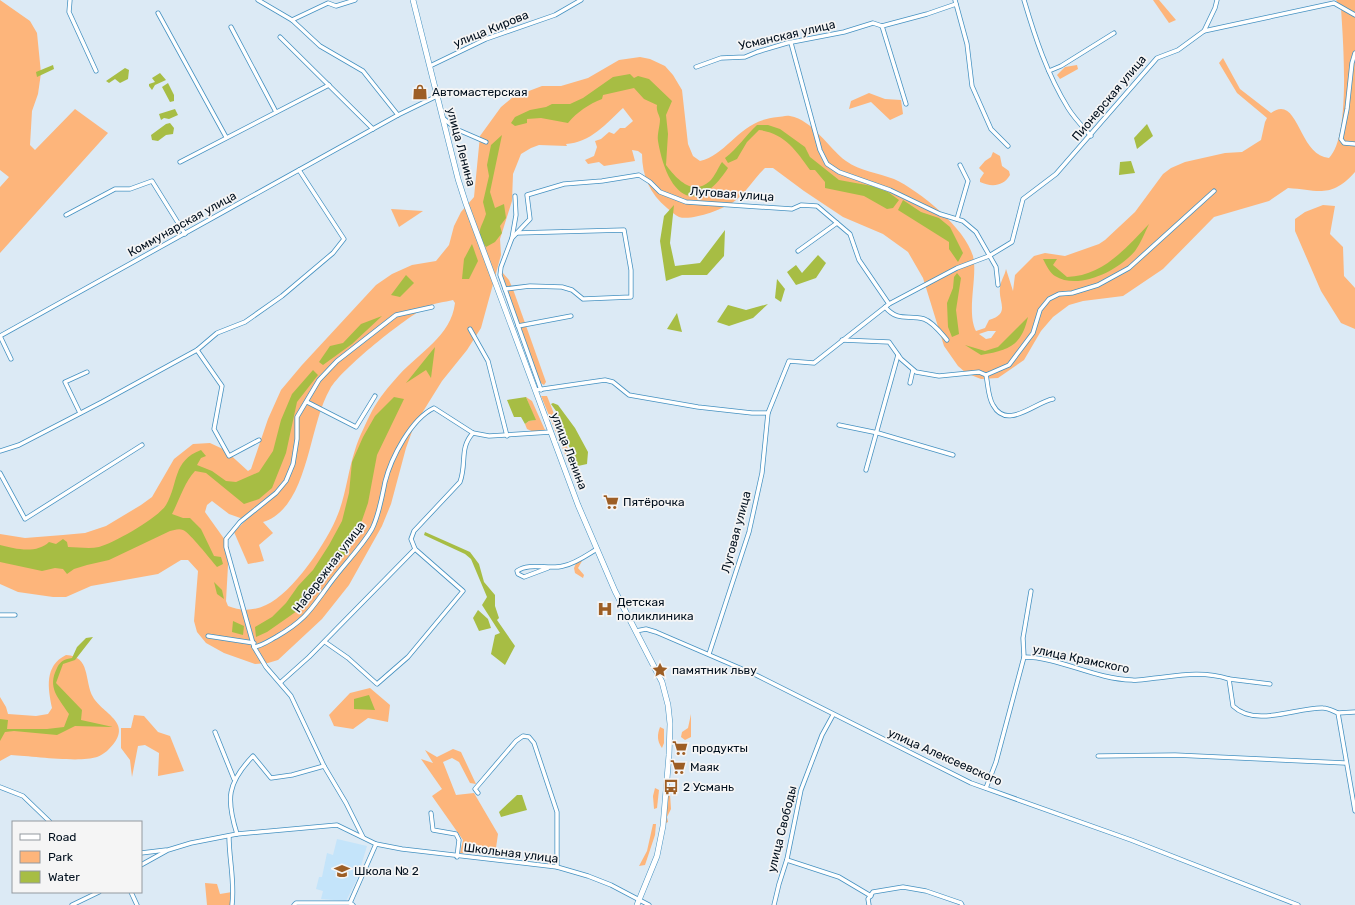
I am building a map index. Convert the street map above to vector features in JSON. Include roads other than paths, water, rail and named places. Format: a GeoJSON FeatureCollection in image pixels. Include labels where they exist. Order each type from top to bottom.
{"type":"FeatureCollection","features":[{"type":"Feature","properties":{"kind":"main road","name":"улица Ленина"},"geometry":{"type":"LineString","coordinates":[[413,0],[444,118],[458,179],[538,390],[551,432],[578,505],[615,591],[662,682],[668,705],[670,724],[663,826],[657,856],[637,905]]}},
{"type":"Feature","properties":{"kind":"street"},"geometry":{"type":"LineString","coordinates":[[70,0],[69,12],[96,71]]}},
{"type":"Feature","properties":{"kind":"street"},"geometry":{"type":"LineString","coordinates":[[258,0],[292,20],[320,46],[363,71],[391,104],[398,115]]}},
{"type":"Feature","properties":{"kind":"street"},"geometry":{"type":"LineString","coordinates":[[292,20],[328,2],[336,6],[355,0]]}},
{"type":"Feature","properties":{"kind":"street","name":"улица Кирова"},"geometry":{"type":"LineString","coordinates":[[430,66],[486,39],[555,15],[581,0]]}},
{"type":"Feature","properties":{"kind":"street"},"geometry":{"type":"LineString","coordinates":[[1024,0],[1036,40],[1068,109],[1091,136]]}},
{"type":"Feature","properties":{"kind":"street"},"geometry":{"type":"LineString","coordinates":[[1204,31],[1216,8],[1217,0]]}},
{"type":"Feature","properties":{"kind":"street"},"geometry":{"type":"LineString","coordinates":[[955,2],[966,44],[972,86],[991,129],[1008,146]]}},
{"type":"Feature","properties":{"kind":"street","name":"Усманская улица"},"geometry":{"type":"LineString","coordinates":[[696,67],[721,58],[745,57],[757,52],[844,32],[873,23],[882,26],[920,16],[955,2]]}},
{"type":"Feature","properties":{"kind":"street","name":"Пионерская улица"},"geometry":{"type":"LineString","coordinates":[[1012,242],[1023,199],[1056,174],[1091,136],[1122,97],[1157,58],[1178,50],[1204,31],[1334,3],[1355,15]]}},
{"type":"Feature","properties":{"kind":"street"},"geometry":{"type":"LineString","coordinates":[[158,13],[226,137]]}},
{"type":"Feature","properties":{"kind":"street"},"geometry":{"type":"LineString","coordinates":[[882,26],[906,104]]}},
{"type":"Feature","properties":{"kind":"street"},"geometry":{"type":"LineString","coordinates":[[231,27],[276,112]]}},
{"type":"Feature","properties":{"kind":"street"},"geometry":{"type":"LineString","coordinates":[[1050,72],[1114,33]]}},
{"type":"Feature","properties":{"kind":"street"},"geometry":{"type":"LineString","coordinates":[[280,37],[373,129]]}},
{"type":"Feature","properties":{"kind":"street"},"geometry":{"type":"LineString","coordinates":[[791,43],[820,150],[827,164],[839,172],[890,190],[940,214],[963,221],[976,232],[996,267],[998,285]]}},
{"type":"Feature","properties":{"kind":"street"},"geometry":{"type":"LineString","coordinates":[[1355,53],[1352,63],[1347,109],[1341,139],[1344,143],[1355,144]]}},
{"type":"Feature","properties":{"kind":"street"},"geometry":{"type":"LineString","coordinates":[[180,162],[329,85]]}},
{"type":"Feature","properties":{"kind":"street","name":"Коммунарская улица"},"geometry":{"type":"LineString","coordinates":[[0,336],[398,115],[438,96]]}},
{"type":"Feature","properties":{"kind":"street"},"geometry":{"type":"LineString","coordinates":[[444,118],[456,129],[486,142]]}},
{"type":"Feature","properties":{"kind":"street"},"geometry":{"type":"LineString","coordinates":[[957,219],[968,181],[960,165]]}},
{"type":"Feature","properties":{"kind":"street"},"geometry":{"type":"LineString","coordinates":[[0,451],[19,445],[80,413],[197,350],[217,333],[245,322],[282,296],[333,253],[344,239],[299,170]]}},
{"type":"Feature","properties":{"kind":"street","name":"Луговая улица"},"geometry":{"type":"LineString","coordinates":[[538,390],[518,326],[504,290],[500,271],[512,238],[530,219],[527,195],[564,184],[638,176],[650,182],[660,192],[686,202],[792,209],[801,205],[817,206],[850,234],[858,260],[889,304]]}},
{"type":"Feature","properties":{"kind":"street"},"geometry":{"type":"LineString","coordinates":[[66,215],[115,189],[130,189],[152,181],[185,234]]}},
{"type":"Feature","properties":{"kind":"street"},"geometry":{"type":"LineString","coordinates":[[842,340],[889,342],[898,355],[916,372],[939,376],[979,372],[986,375],[1009,365],[1033,333],[1040,310],[1049,300],[1059,294],[1072,293],[1098,285],[1129,268],[1214,191]]}},
{"type":"Feature","properties":{"kind":"street"},"geometry":{"type":"LineString","coordinates":[[512,238],[516,215],[515,196]]}},
{"type":"Feature","properties":{"kind":"street"},"geometry":{"type":"LineString","coordinates":[[798,251],[837,223]]}},
{"type":"Feature","properties":{"kind":"street"},"geometry":{"type":"LineString","coordinates":[[504,290],[530,286],[546,286],[572,290],[583,299],[631,297],[632,270],[624,230],[517,233]]}},
{"type":"Feature","properties":{"kind":"street","name":"Луговая улица"},"geometry":{"type":"LineString","coordinates":[[709,654],[749,532],[762,473],[768,413],[789,361],[814,363],[889,304],[957,268],[989,256],[1012,242]]}},
{"type":"Feature","properties":{"kind":"street"},"geometry":{"type":"LineString","coordinates":[[363,837],[346,803],[324,766],[291,696],[281,682],[266,667],[254,645],[227,552],[226,539],[252,512],[276,493],[286,481],[293,464],[297,439],[297,417],[319,380],[337,361],[396,315],[432,307]]}},
{"type":"Feature","properties":{"kind":"street"},"geometry":{"type":"LineString","coordinates":[[885,307],[890,313],[900,317],[923,318],[931,323],[947,340]]}},
{"type":"Feature","properties":{"kind":"street"},"geometry":{"type":"LineString","coordinates":[[518,326],[571,316]]}},
{"type":"Feature","properties":{"kind":"street"},"geometry":{"type":"LineString","coordinates":[[470,329],[488,361],[507,436]]}},
{"type":"Feature","properties":{"kind":"street"},"geometry":{"type":"LineString","coordinates":[[0,336],[11,359]]}},
{"type":"Feature","properties":{"kind":"street"},"geometry":{"type":"LineString","coordinates":[[197,350],[222,386],[214,429],[229,456],[258,440]]}},
{"type":"Feature","properties":{"kind":"street"},"geometry":{"type":"LineString","coordinates":[[866,470],[878,433],[898,355]]}},
{"type":"Feature","properties":{"kind":"street"},"geometry":{"type":"LineString","coordinates":[[910,383],[913,370]]}},
{"type":"Feature","properties":{"kind":"street"},"geometry":{"type":"LineString","coordinates":[[80,413],[65,382],[87,372]]}},
{"type":"Feature","properties":{"kind":"street"},"geometry":{"type":"LineString","coordinates":[[986,375],[992,405],[998,412],[1014,416],[1053,399]]}},
{"type":"Feature","properties":{"kind":"street"},"geometry":{"type":"LineString","coordinates":[[538,390],[606,380],[613,382],[629,395],[698,407],[752,413],[768,413]]}},
{"type":"Feature","properties":{"kind":"street"},"geometry":{"type":"LineString","coordinates":[[307,402],[356,427],[375,396]]}},
{"type":"Feature","properties":{"kind":"street","name":"Набережная улица"},"geometry":{"type":"LineString","coordinates":[[254,645],[272,639],[301,621],[311,610],[372,528],[382,499],[386,481],[398,452],[411,426],[425,412],[434,408],[473,433],[489,436],[551,432]]}},
{"type":"Feature","properties":{"kind":"street"},"geometry":{"type":"LineString","coordinates":[[839,425],[878,433],[953,455]]}},
{"type":"Feature","properties":{"kind":"street"},"geometry":{"type":"LineString","coordinates":[[325,642],[348,658],[377,684],[408,658],[463,591],[415,549],[411,539],[414,531],[460,482],[464,472],[464,447],[473,433]]}},
{"type":"Feature","properties":{"kind":"street"},"geometry":{"type":"LineString","coordinates":[[0,473],[24,519],[142,445]]}},
{"type":"Feature","properties":{"kind":"street"},"geometry":{"type":"LineString","coordinates":[[281,682],[325,642],[415,549]]}},
{"type":"Feature","properties":{"kind":"street"},"geometry":{"type":"LineString","coordinates":[[548,568],[524,577],[518,574],[517,571],[526,567],[548,568],[565,566],[597,549]]}},
{"type":"Feature","properties":{"kind":"street"},"geometry":{"type":"LineString","coordinates":[[1024,657],[1023,638],[1031,591]]}},
{"type":"Feature","properties":{"kind":"street"},"geometry":{"type":"LineString","coordinates":[[0,615],[15,615]]}},
{"type":"Feature","properties":{"kind":"street","name":"улица Алексеевского"},"geometry":{"type":"LineString","coordinates":[[636,631],[646,629],[709,654],[756,675],[936,766],[986,788],[1131,840],[1298,905]]}},
{"type":"Feature","properties":{"kind":"street"},"geometry":{"type":"LineString","coordinates":[[208,636],[254,645]]}},
{"type":"Feature","properties":{"kind":"street","name":"улица Крамского"},"geometry":{"type":"LineString","coordinates":[[986,788],[996,762],[1024,657],[1036,657],[1093,674],[1133,681],[1190,673],[1270,684]]}},
{"type":"Feature","properties":{"kind":"street"},"geometry":{"type":"LineString","coordinates":[[1229,679],[1233,706],[1247,713],[1269,717],[1297,710],[1323,708],[1338,713],[1355,712]]}},
{"type":"Feature","properties":{"kind":"street"},"geometry":{"type":"LineString","coordinates":[[1338,713],[1355,811]]}},
{"type":"Feature","properties":{"kind":"street","name":"улица Свободы"},"geometry":{"type":"LineString","coordinates":[[774,905],[787,860],[801,790],[822,735],[833,715]]}},
{"type":"Feature","properties":{"kind":"street"},"geometry":{"type":"LineString","coordinates":[[215,732],[234,779]]}},
{"type":"Feature","properties":{"kind":"street"},"geometry":{"type":"LineString","coordinates":[[478,793],[475,789],[516,741],[523,736],[529,737],[534,743],[558,812],[557,867]]}},
{"type":"Feature","properties":{"kind":"street"},"geometry":{"type":"LineString","coordinates":[[1098,756],[1175,755],[1346,763]]}},
{"type":"Feature","properties":{"kind":"street"},"geometry":{"type":"LineString","coordinates":[[236,834],[232,820],[230,796],[234,779],[253,756],[271,778],[292,775],[324,766]]}},
{"type":"Feature","properties":{"kind":"street"},"geometry":{"type":"LineString","coordinates":[[0,787],[23,796],[49,821]]}},
{"type":"Feature","properties":{"kind":"street"},"geometry":{"type":"LineString","coordinates":[[431,813],[433,830],[456,834],[459,840],[457,857]]}},
{"type":"Feature","properties":{"kind":"street","name":"Школьная улица"},"geometry":{"type":"LineString","coordinates":[[142,853],[168,850],[191,843],[236,834],[337,825],[376,844],[457,857],[557,867],[588,876],[640,899]]}},
{"type":"Feature","properties":{"kind":"street"},"geometry":{"type":"LineString","coordinates":[[228,836],[234,888],[232,905]]}},
{"type":"Feature","properties":{"kind":"street"},"geometry":{"type":"LineString","coordinates":[[294,905],[296,903],[352,904],[376,844]]}},
{"type":"Feature","properties":{"kind":"street","name":"Школьная улица"},"geometry":{"type":"LineString","coordinates":[[142,864],[168,850]]}},
{"type":"Feature","properties":{"kind":"street"},"geometry":{"type":"LineString","coordinates":[[787,860],[839,877],[871,896]]}},
{"type":"Feature","properties":{"kind":"street"},"geometry":{"type":"LineString","coordinates":[[869,905],[868,899],[873,892],[904,887],[926,891],[961,903],[962,905]]}},
{"type":"Feature","properties":{"kind":"street"},"geometry":{"type":"LineString","coordinates":[[72,905],[97,893]]}},
{"type":"Feature","properties":{"kind":"street"},"geometry":{"type":"LineString","coordinates":[[132,893],[137,905]]}},
{"type":"Feature","properties":{"kind":"street"},"geometry":{"type":"LineString","coordinates":[[640,899],[649,905]]}},
{"type":"Feature","properties":{"kind":"water"},"geometry":{"type":"Polygon","coordinates":[[[53,65],[54,69],[37,77],[36,72],[53,65]]]}},
{"type":"Feature","properties":{"kind":"water"},"geometry":{"type":"Polygon","coordinates":[[[125,68],[129,70],[128,79],[120,83],[115,79],[109,83],[106,81],[125,68]]]}},
{"type":"Feature","properties":{"kind":"water"},"geometry":{"type":"Polygon","coordinates":[[[160,73],[166,80],[155,85],[152,90],[149,84],[155,82],[152,78],[160,73]]]}},
{"type":"Feature","properties":{"kind":"water"},"geometry":{"type":"Polygon","coordinates":[[[630,74],[634,78],[638,76],[649,79],[672,101],[666,115],[668,134],[666,165],[680,180],[685,184],[697,187],[710,181],[722,162],[728,168],[715,185],[703,194],[692,196],[682,193],[674,185],[667,173],[658,141],[660,119],[657,111],[657,105],[644,99],[634,88],[603,95],[602,99],[592,103],[575,115],[568,123],[541,118],[527,119],[527,123],[515,126],[511,123],[515,117],[530,110],[546,107],[552,104],[570,104],[583,98],[613,77],[630,74]]]}},
{"type":"Feature","properties":{"kind":"water"},"geometry":{"type":"Polygon","coordinates":[[[168,83],[174,95],[174,101],[170,102],[162,87],[168,83]]]}},
{"type":"Feature","properties":{"kind":"water"},"geometry":{"type":"Polygon","coordinates":[[[175,109],[178,115],[169,119],[164,118],[161,120],[159,114],[175,109]]]}},
{"type":"Feature","properties":{"kind":"water"},"geometry":{"type":"Polygon","coordinates":[[[170,123],[174,128],[173,134],[166,135],[158,141],[152,140],[151,135],[166,124],[170,123]]]}},
{"type":"Feature","properties":{"kind":"water"},"geometry":{"type":"Polygon","coordinates":[[[1147,124],[1153,136],[1137,149],[1134,138],[1147,124]]]}},
{"type":"Feature","properties":{"kind":"water"},"geometry":{"type":"Polygon","coordinates":[[[757,125],[768,125],[780,129],[805,147],[810,157],[839,180],[872,186],[888,192],[899,200],[893,208],[887,209],[864,196],[825,188],[825,182],[815,170],[810,170],[789,144],[776,135],[759,130],[747,142],[737,159],[728,163],[725,158],[757,125]]]}},
{"type":"Feature","properties":{"kind":"water"},"geometry":{"type":"Polygon","coordinates":[[[502,135],[490,192],[495,208],[504,204],[506,218],[500,226],[502,233],[495,242],[486,247],[481,237],[480,230],[486,214],[483,202],[489,176],[487,165],[491,145],[502,135]]]}},
{"type":"Feature","properties":{"kind":"water"},"geometry":{"type":"Polygon","coordinates":[[[1131,161],[1135,173],[1119,175],[1120,162],[1131,161]]]}},
{"type":"Feature","properties":{"kind":"water"},"geometry":{"type":"Polygon","coordinates":[[[903,200],[921,212],[939,218],[950,227],[963,253],[958,262],[949,249],[949,242],[898,210],[903,200]]]}},
{"type":"Feature","properties":{"kind":"water"},"geometry":{"type":"Polygon","coordinates":[[[674,205],[670,243],[675,266],[700,263],[725,230],[724,256],[707,275],[682,275],[666,281],[660,241],[664,216],[674,205]]]}},
{"type":"Feature","properties":{"kind":"water"},"geometry":{"type":"Polygon","coordinates":[[[1149,224],[1135,251],[1128,258],[1109,271],[1087,280],[1065,280],[1055,276],[1048,269],[1043,259],[1057,259],[1053,265],[1067,277],[1092,272],[1113,259],[1149,224]]]}},
{"type":"Feature","properties":{"kind":"water"},"geometry":{"type":"Polygon","coordinates":[[[472,244],[478,261],[469,279],[462,279],[464,259],[472,244]]]}},
{"type":"Feature","properties":{"kind":"water"},"geometry":{"type":"Polygon","coordinates":[[[818,255],[826,263],[816,278],[796,285],[787,272],[796,265],[802,273],[818,255]]]}},
{"type":"Feature","properties":{"kind":"water"},"geometry":{"type":"Polygon","coordinates":[[[957,273],[961,278],[956,310],[959,334],[952,337],[948,327],[947,303],[953,288],[954,277],[957,273]]]}},
{"type":"Feature","properties":{"kind":"water"},"geometry":{"type":"Polygon","coordinates":[[[406,275],[414,283],[400,297],[391,295],[406,275]]]}},
{"type":"Feature","properties":{"kind":"water"},"geometry":{"type":"Polygon","coordinates":[[[777,279],[785,289],[781,302],[775,298],[777,279]]]}},
{"type":"Feature","properties":{"kind":"water"},"geometry":{"type":"Polygon","coordinates":[[[768,304],[753,318],[729,326],[717,322],[728,305],[746,310],[768,304]]]}},
{"type":"Feature","properties":{"kind":"water"},"geometry":{"type":"Polygon","coordinates":[[[677,313],[682,332],[667,329],[677,313]]]}},
{"type":"Feature","properties":{"kind":"water"},"geometry":{"type":"Polygon","coordinates":[[[382,316],[352,344],[323,365],[319,362],[330,346],[343,343],[361,324],[382,316]]]}},
{"type":"Feature","properties":{"kind":"water"},"geometry":{"type":"Polygon","coordinates":[[[1028,317],[1022,335],[1017,341],[1006,349],[981,355],[965,345],[985,351],[998,347],[1028,317]]]}},
{"type":"Feature","properties":{"kind":"water"},"geometry":{"type":"Polygon","coordinates":[[[435,347],[431,378],[426,370],[406,383],[435,347]]]}},
{"type":"Feature","properties":{"kind":"water"},"geometry":{"type":"Polygon","coordinates":[[[313,370],[318,375],[297,402],[286,453],[272,488],[259,499],[244,504],[206,473],[195,471],[182,491],[172,514],[183,518],[190,518],[201,529],[214,556],[221,557],[223,564],[217,567],[190,536],[180,529],[170,531],[109,560],[74,569],[67,574],[63,569],[55,568],[42,571],[0,562],[0,545],[26,550],[44,546],[49,542],[56,544],[63,539],[67,542],[68,547],[95,548],[106,545],[125,535],[145,523],[166,505],[181,466],[185,460],[201,450],[206,456],[201,458],[197,465],[212,471],[226,481],[236,482],[259,472],[273,451],[281,420],[292,394],[313,370]]]}},
{"type":"Feature","properties":{"kind":"water"},"geometry":{"type":"Polygon","coordinates":[[[394,397],[404,399],[377,455],[368,503],[359,529],[348,551],[297,611],[267,632],[256,637],[255,627],[272,617],[286,603],[298,586],[313,570],[329,545],[342,521],[349,493],[352,462],[363,437],[375,416],[394,397]]]}},
{"type":"Feature","properties":{"kind":"water"},"geometry":{"type":"Polygon","coordinates":[[[526,397],[536,420],[529,421],[525,424],[521,417],[514,417],[507,400],[526,397]]]}},
{"type":"Feature","properties":{"kind":"water"},"geometry":{"type":"Polygon","coordinates":[[[553,403],[558,405],[575,428],[588,452],[587,464],[578,466],[556,411],[551,404],[553,403]]]}},
{"type":"Feature","properties":{"kind":"water"},"geometry":{"type":"Polygon","coordinates":[[[425,532],[470,552],[479,564],[484,582],[495,595],[495,606],[499,618],[497,620],[515,646],[505,665],[491,654],[495,635],[500,633],[482,605],[487,597],[471,559],[465,554],[424,535],[425,532]]]}},
{"type":"Feature","properties":{"kind":"water"},"geometry":{"type":"Polygon","coordinates":[[[214,582],[222,590],[224,599],[217,594],[214,582]]]}},
{"type":"Feature","properties":{"kind":"water"},"geometry":{"type":"Polygon","coordinates":[[[478,610],[488,619],[491,628],[479,631],[473,618],[478,610]]]}},
{"type":"Feature","properties":{"kind":"water"},"geometry":{"type":"Polygon","coordinates":[[[233,621],[244,626],[243,635],[232,632],[233,621]]]}},
{"type":"Feature","properties":{"kind":"water"},"geometry":{"type":"Polygon","coordinates":[[[93,637],[75,660],[63,664],[56,683],[82,710],[81,720],[113,727],[75,726],[57,735],[14,731],[5,732],[0,741],[0,719],[8,720],[7,729],[47,729],[64,727],[69,714],[55,692],[53,681],[54,675],[61,662],[72,658],[77,647],[86,638],[93,637]]]}},
{"type":"Feature","properties":{"kind":"water"},"geometry":{"type":"Polygon","coordinates":[[[369,695],[375,710],[354,709],[354,699],[369,695]]]}},
{"type":"Feature","properties":{"kind":"water"},"geometry":{"type":"Polygon","coordinates":[[[517,795],[522,795],[527,810],[501,817],[499,812],[517,795]]]}},
{"type":"Feature","properties":{"kind":"place","name":"Автомастерская"},"geometry":{"type":"Point","coordinates":[420,92]}},
{"type":"Feature","properties":{"kind":"place","name":"Пятёрочка"},"geometry":{"type":"Point","coordinates":[611,502]}},
{"type":"Feature","properties":{"kind":"place","name":"Детская поликлиника"},"geometry":{"type":"Point","coordinates":[605,609]}},
{"type":"Feature","properties":{"kind":"place","name":"памятник льву"},"geometry":{"type":"Point","coordinates":[660,670]}},
{"type":"Feature","properties":{"kind":"place","name":"продукты"},"geometry":{"type":"Point","coordinates":[680,748]}},
{"type":"Feature","properties":{"kind":"place","name":"Маяк"},"geometry":{"type":"Point","coordinates":[678,767]}},
{"type":"Feature","properties":{"kind":"place","name":"2 Усмань"},"geometry":{"type":"Point","coordinates":[671,787]}},
{"type":"Feature","properties":{"kind":"place","name":"Школа № 2"},"geometry":{"type":"Point","coordinates":[342,871]}}]}
